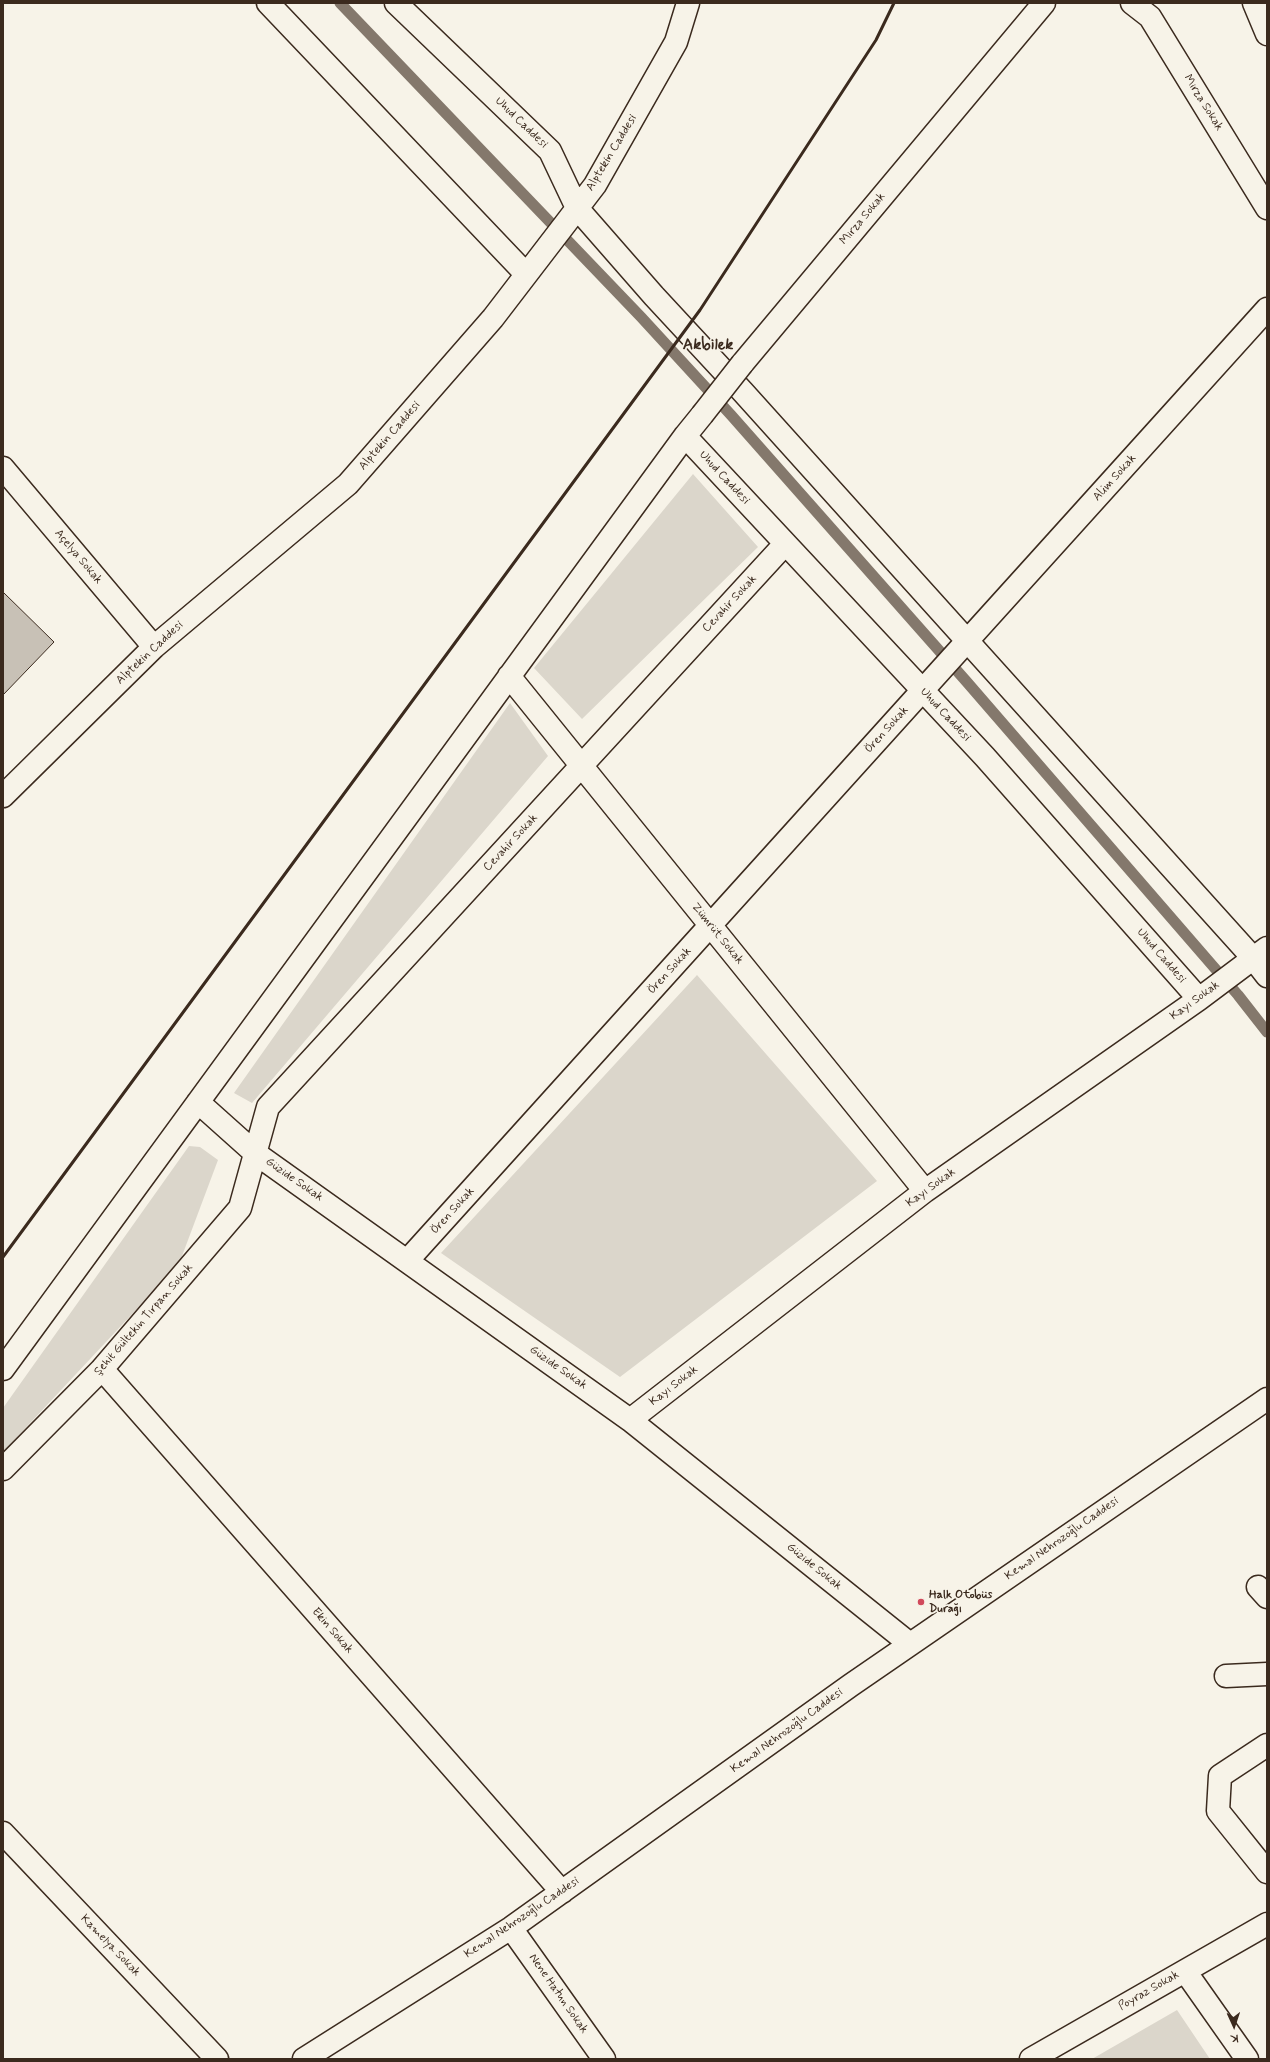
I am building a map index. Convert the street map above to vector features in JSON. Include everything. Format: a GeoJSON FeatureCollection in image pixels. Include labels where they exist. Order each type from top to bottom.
{"type":"FeatureCollection","features":[{"type":"Feature","properties":{"kind":"street"},"geometry":{"type":"LineString","coordinates":[[268,3],[525,273]]}},
{"type":"Feature","properties":{"kind":"street","name":"Uhud Caddesi"},"geometry":{"type":"LineString","coordinates":[[396,3],[550,150],[576,210],[743,392],[965,644]]}},
{"type":"Feature","properties":{"kind":"street","name":"Alptekin Caddesi"},"geometry":{"type":"LineString","coordinates":[[3,796],[154,647],[348,484],[493,318],[525,273],[595,185],[676,42],[688,3]]}},
{"type":"Feature","properties":{"kind":"street","name":"Mirza Sokak"},"geometry":{"type":"LineString","coordinates":[[3,1369],[685,436],[742,364],[1044,3]]}},
{"type":"Feature","properties":{"kind":"street","name":"Mirza Sokak"},"geometry":{"type":"LineString","coordinates":[[1132,3],[1150,17],[1267,208]]}},
{"type":"Feature","properties":{"kind":"street"},"geometry":{"type":"LineString","coordinates":[[1254,3],[1267,34]]}},
{"type":"Feature","properties":{"kind":"street","name":"Alim Sokak"},"geometry":{"type":"LineString","coordinates":[[928,686],[1267,309]]}},
{"type":"Feature","properties":{"kind":"street","name":"Uhud Caddesi"},"geometry":{"type":"LineString","coordinates":[[685,436],[785,544],[928,686],[985,757],[1199,999]]}},
{"type":"Feature","properties":{"kind":"street","name":"Açelya Sokak"},"geometry":{"type":"LineString","coordinates":[[3,468],[154,647]]}},
{"type":"Feature","properties":{"kind":"street","name":"Cevahir Sokak"},"geometry":{"type":"LineString","coordinates":[[255,1153],[268,1107],[785,544]]}},
{"type":"Feature","properties":{"kind":"street"},"geometry":{"type":"LineString","coordinates":[[965,644],[1253,958],[1267,976]]}},
{"type":"Feature","properties":{"kind":"street","name":"Zümrüt Sokak"},"geometry":{"type":"LineString","coordinates":[[509,676],[925,1191]]}},
{"type":"Feature","properties":{"kind":"street","name":"Ören Sokak"},"geometry":{"type":"LineString","coordinates":[[407,1261],[928,686]]}},
{"type":"Feature","properties":{"kind":"street","name":"Kayı Sokak"},"geometry":{"type":"LineString","coordinates":[[630,1420],[925,1191],[1199,999],[1253,958]]}},
{"type":"Feature","properties":{"kind":"street","name":"Güzide Sokak"},"geometry":{"type":"LineString","coordinates":[[198,1102],[255,1153],[630,1420],[910,1644]]}},
{"type":"Feature","properties":{"kind":"street","name":"Şehit Gültekin Tırpan Sokak"},"geometry":{"type":"LineString","coordinates":[[3,1469],[102,1369],[240,1208],[255,1153]]}},
{"type":"Feature","properties":{"kind":"street","name":"Ekin Sokak"},"geometry":{"type":"LineString","coordinates":[[102,1369],[562,1892]]}},
{"type":"Feature","properties":{"kind":"street","name":"Kemal Nehrozoğlu Caddesi"},"geometry":{"type":"LineString","coordinates":[[304,2059],[511,1928],[910,1644],[1267,1399]]}},
{"type":"Feature","properties":{"kind":"street"},"geometry":{"type":"LineString","coordinates":[[1226,1676],[1267,1674]]}},
{"type":"Feature","properties":{"kind":"street"},"geometry":{"type":"LineString","coordinates":[[1267,1745],[1220,1776],[1218,1811],[1267,1872]]}},
{"type":"Feature","properties":{"kind":"street","name":"Kamelya Sokak"},"geometry":{"type":"LineString","coordinates":[[3,1833],[217,2059]]}},
{"type":"Feature","properties":{"kind":"street","name":"Poyraz Sokak"},"geometry":{"type":"LineString","coordinates":[[1031,2059],[1267,1924]]}},
{"type":"Feature","properties":{"kind":"street","name":"Nene Hatun Sokak"},"geometry":{"type":"LineString","coordinates":[[511,1928],[604,2059]]}},
{"type":"Feature","properties":{"kind":"street"},"geometry":{"type":"LineString","coordinates":[[1185,1971],[1247,2059]]}},
{"type":"Feature","properties":{"kind":"shaded area"},"geometry":{"type":"Polygon","coordinates":[[[693,474],[758,547],[582,719],[534,668],[693,474]]]}},
{"type":"Feature","properties":{"kind":"shaded area"},"geometry":{"type":"Polygon","coordinates":[[[510,703],[548,756],[252,1103],[234,1093],[510,703]]]}},
{"type":"Feature","properties":{"kind":"shaded area"},"geometry":{"type":"Polygon","coordinates":[[[697,975],[877,1181],[620,1377],[441,1253],[697,975]]]}},
{"type":"Feature","properties":{"kind":"shaded area"},"geometry":{"type":"Polygon","coordinates":[[[189,1146],[200,1147],[218,1160],[179,1264],[3,1452],[3,1408],[189,1146]]]}},
{"type":"Feature","properties":{"kind":"shaded area"},"geometry":{"type":"Polygon","coordinates":[[[1177,2010],[1210,2059],[1092,2059],[1177,2010]]]}},
{"type":"Feature","properties":{"kind":"building"},"geometry":{"type":"Polygon","coordinates":[[[3,592],[54,642],[3,695],[3,592]]]}},
{"type":"Feature","properties":{"kind":"waterway"},"geometry":{"type":"LineString","coordinates":[[340,3],[641,317],[731,415],[966,681],[1238,995],[1267,1032]]}},
{"type":"Feature","properties":{"kind":"railway"},"geometry":{"type":"LineString","coordinates":[[3,1257],[700,310],[876,40],[894,3]]}},
{"type":"Feature","properties":{"kind":"place","name":"Halk Otobüs Durağı"},"geometry":{"type":"Point","coordinates":[921,1602]}},
{"type":"Feature","properties":{"kind":"district","name":"Akbilek"},"geometry":{"type":"Point","coordinates":[708,346]}}]}
